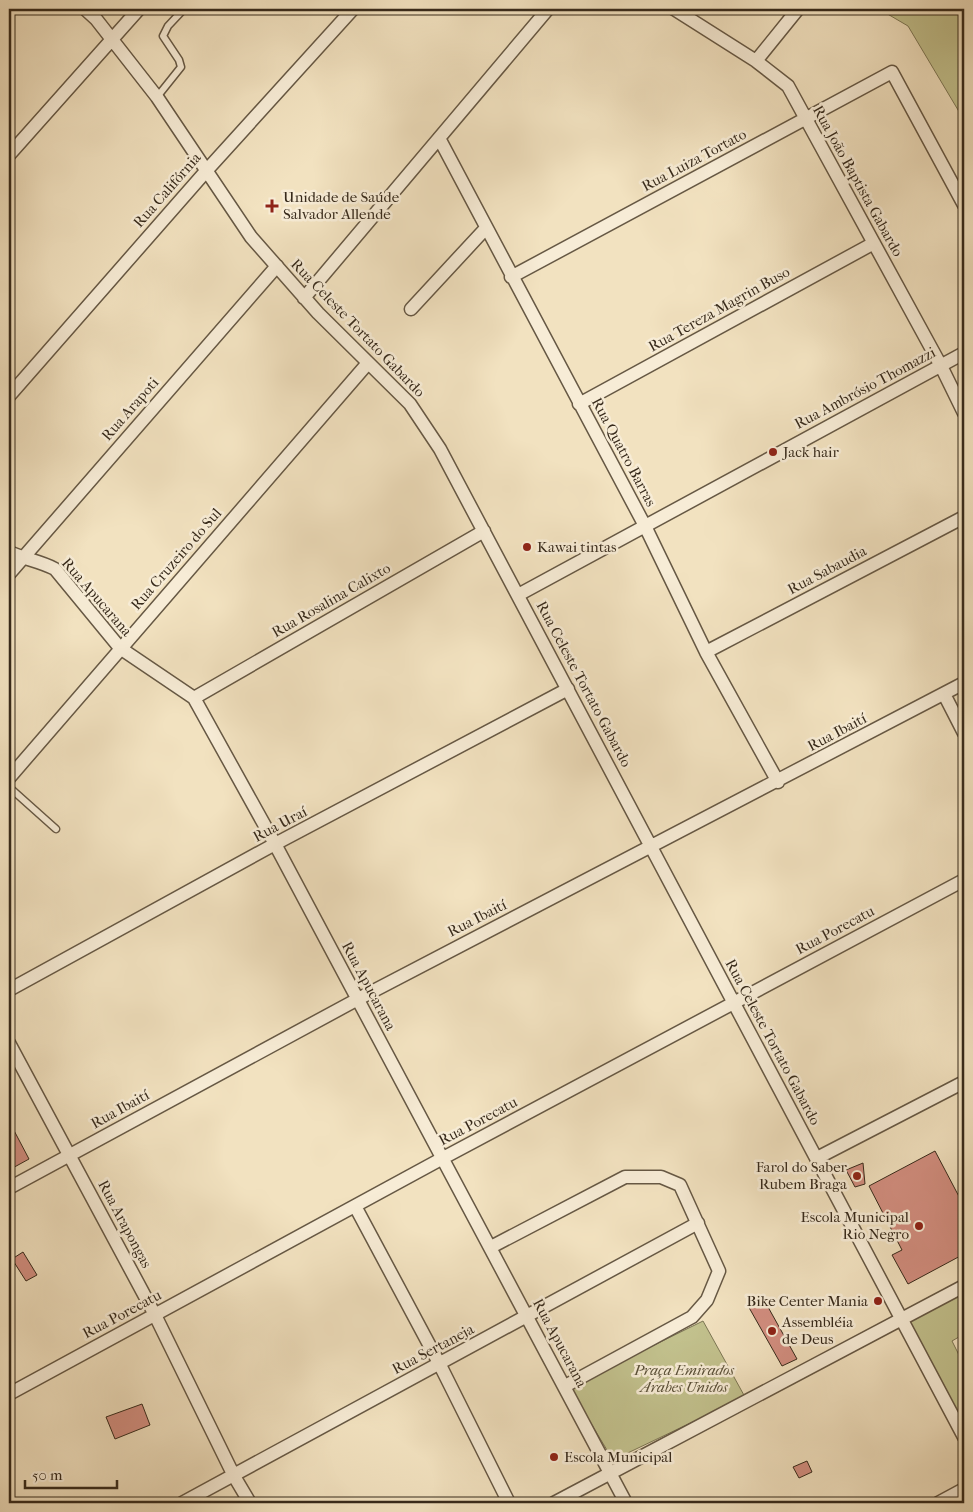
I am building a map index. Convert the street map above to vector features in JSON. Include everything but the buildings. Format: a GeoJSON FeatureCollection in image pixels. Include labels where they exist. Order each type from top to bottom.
{"type":"FeatureCollection","features":[{"type":"Feature","properties":{"kind":"street","name":"Rua Celeste Tortato Gabardo"},"geometry":{"type":"LineString","coordinates":[[85,9],[96,19],[157,97],[251,236],[304,298],[410,404],[440,449],[964,1436]]}},
{"type":"Feature","properties":{"kind":"street"},"geometry":{"type":"LineString","coordinates":[[9,155],[139,9]]}},
{"type":"Feature","properties":{"kind":"street","name":"Rua Califórnia"},"geometry":{"type":"LineString","coordinates":[[9,396],[207,170],[353,9]]}},
{"type":"Feature","properties":{"kind":"street"},"geometry":{"type":"LineString","coordinates":[[304,298],[548,9]]}},
{"type":"Feature","properties":{"kind":"street","name":"Rua João Baptista Gabardo"},"geometry":{"type":"LineString","coordinates":[[674,9],[756,61],[788,86],[941,366],[964,413]]}},
{"type":"Feature","properties":{"kind":"street"},"geometry":{"type":"LineString","coordinates":[[756,61],[798,9]]}},
{"type":"Feature","properties":{"kind":"street","name":"Rua Luiza Tortato"},"geometry":{"type":"LineString","coordinates":[[511,277],[892,72],[964,205]]}},
{"type":"Feature","properties":{"kind":"street","name":"Rua Quatro Barras"},"geometry":{"type":"LineString","coordinates":[[439,138],[511,277],[645,526],[706,652],[778,782]]}},
{"type":"Feature","properties":{"kind":"street"},"geometry":{"type":"LineString","coordinates":[[411,309],[486,228]]}},
{"type":"Feature","properties":{"kind":"street","name":"Rua Tereza Magrin Buso"},"geometry":{"type":"LineString","coordinates":[[579,404],[874,243]]}},
{"type":"Feature","properties":{"kind":"street","name":"Rua Arapoti"},"geometry":{"type":"LineString","coordinates":[[9,574],[277,266]]}},
{"type":"Feature","properties":{"kind":"street","name":"Rua Ambrósio Thomazzi"},"geometry":{"type":"LineString","coordinates":[[518,595],[964,353]]}},
{"type":"Feature","properties":{"kind":"street","name":"Rua Cruzeiro do Sul"},"geometry":{"type":"LineString","coordinates":[[9,778],[368,363]]}},
{"type":"Feature","properties":{"kind":"street","name":"Rua Sabaudia"},"geometry":{"type":"LineString","coordinates":[[706,652],[964,517]]}},
{"type":"Feature","properties":{"kind":"street","name":"Rua Rosalina Calixto"},"geometry":{"type":"LineString","coordinates":[[194,698],[484,531]]}},
{"type":"Feature","properties":{"kind":"street","name":"Rua Apucarana"},"geometry":{"type":"LineString","coordinates":[[9,552],[22,558],[41,562],[55,569],[120,648],[194,698],[275,844],[626,1503]]}},
{"type":"Feature","properties":{"kind":"street","name":"Rua Ibaití"},"geometry":{"type":"LineString","coordinates":[[9,1188],[358,999],[778,782],[964,683]]}},
{"type":"Feature","properties":{"kind":"street","name":"Rua Uraí"},"geometry":{"type":"LineString","coordinates":[[9,990],[275,844],[568,689]]}},
{"type":"Feature","properties":{"kind":"street"},"geometry":{"type":"LineString","coordinates":[[944,694],[964,733]]}},
{"type":"Feature","properties":{"kind":"street","name":"Rua Porecatu"},"geometry":{"type":"LineString","coordinates":[[9,1394],[443,1158],[964,880]]}},
{"type":"Feature","properties":{"kind":"street","name":"Rua Arapongas"},"geometry":{"type":"LineString","coordinates":[[9,1043],[155,1315],[234,1476],[250,1503]]}},
{"type":"Feature","properties":{"kind":"street"},"geometry":{"type":"LineString","coordinates":[[817,1158],[964,1082]]}},
{"type":"Feature","properties":{"kind":"street"},"geometry":{"type":"LineString","coordinates":[[491,1247],[625,1177],[662,1177],[680,1185],[719,1271],[707,1300],[692,1317],[565,1386]]}},
{"type":"Feature","properties":{"kind":"street"},"geometry":{"type":"LineString","coordinates":[[355,1206],[439,1363],[509,1503]]}},
{"type":"Feature","properties":{"kind":"street","name":"Rua Sertaneja"},"geometry":{"type":"LineString","coordinates":[[182,1503],[439,1363],[528,1317],[698,1223]]}},
{"type":"Feature","properties":{"kind":"street"},"geometry":{"type":"LineString","coordinates":[[554,1503],[964,1286]]}},
{"type":"Feature","properties":{"kind":"street"},"geometry":{"type":"LineString","coordinates":[[938,1503],[964,1489]]}},
{"type":"Feature","properties":{"kind":"lane"},"geometry":{"type":"LineString","coordinates":[[157,97],[180,66],[179,60],[163,36],[168,26],[184,9]]}},
{"type":"Feature","properties":{"kind":"lane"},"geometry":{"type":"LineString","coordinates":[[9,787],[56,829]]}},
{"type":"Feature","properties":{"kind":"green space"},"geometry":{"type":"Polygon","coordinates":[[[879,9],[964,9],[964,120],[908,26],[879,9]]]}},
{"type":"Feature","properties":{"kind":"green space"},"geometry":{"type":"Polygon","coordinates":[[[964,1291],[964,1334],[952,1341],[964,1365],[964,1427],[908,1322],[964,1291]]]}},
{"type":"Feature","properties":{"kind":"green space","name":"Praça Emirados Árabes Unidos"},"geometry":{"type":"Polygon","coordinates":[[[703,1321],[745,1397],[613,1460],[569,1387],[703,1321]]]}},
{"type":"Feature","properties":{"kind":"place","name":"Unidade de Saúde Salvador Allende"},"geometry":{"type":"Point","coordinates":[272,206]}},
{"type":"Feature","properties":{"kind":"place","name":"Jack hair"},"geometry":{"type":"Point","coordinates":[773,452]}},
{"type":"Feature","properties":{"kind":"place","name":"Kawai tintas"},"geometry":{"type":"Point","coordinates":[527,547]}},
{"type":"Feature","properties":{"kind":"place","name":"Farol do Saber Rubem Braga"},"geometry":{"type":"Point","coordinates":[857,1176]}},
{"type":"Feature","properties":{"kind":"place","name":"Escola Municipal Rio Negro"},"geometry":{"type":"Point","coordinates":[919,1226]}},
{"type":"Feature","properties":{"kind":"place","name":"Bike Center Mania"},"geometry":{"type":"Point","coordinates":[878,1301]}},
{"type":"Feature","properties":{"kind":"place","name":"Assembléia de Deus"},"geometry":{"type":"Point","coordinates":[772,1331]}},
{"type":"Feature","properties":{"kind":"place","name":"Escola Municipal"},"geometry":{"type":"Point","coordinates":[554,1457]}}]}
